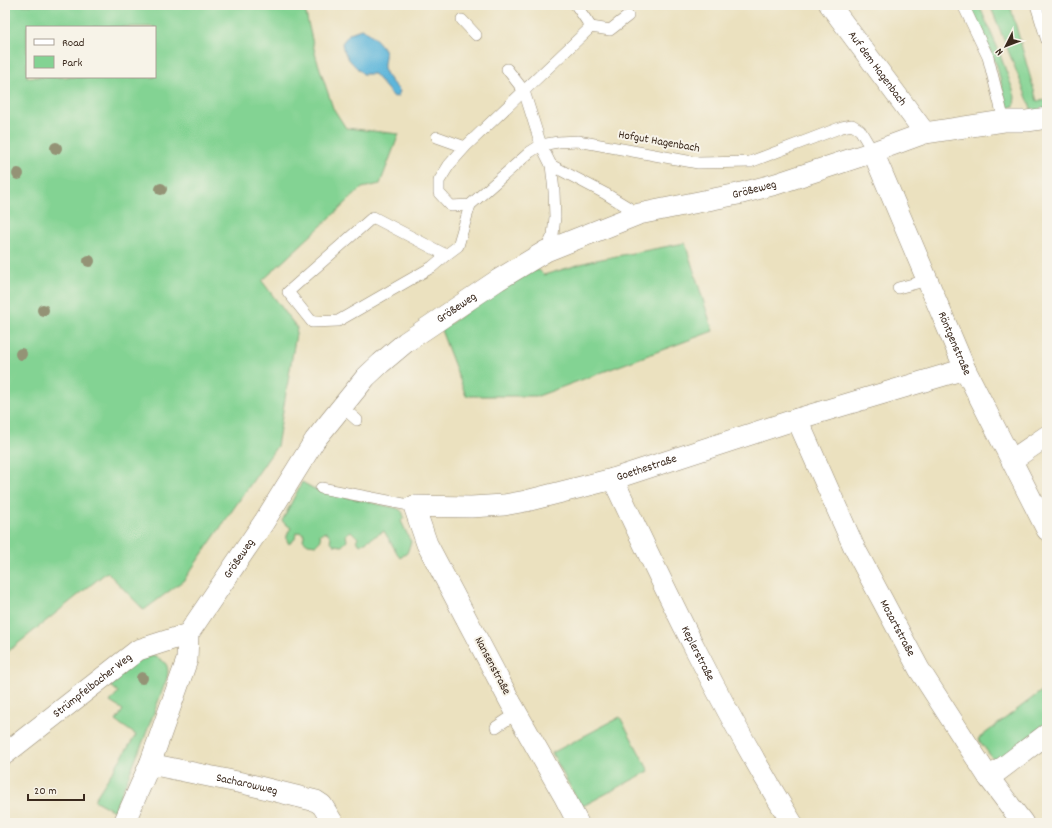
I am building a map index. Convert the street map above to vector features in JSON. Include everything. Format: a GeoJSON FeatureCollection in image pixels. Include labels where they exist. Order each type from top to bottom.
{"type":"FeatureCollection","features":[{"type":"Feature","properties":{"kind":"street","name":"Auf dem Hagenbach"},"geometry":{"type":"LineString","coordinates":[[830,5],[925,133]]}},
{"type":"Feature","properties":{"kind":"street","name":"Größeweg"},"geometry":{"type":"LineString","coordinates":[[188,634],[264,522],[315,440],[349,413],[366,377],[406,342],[498,280],[546,251],[639,214],[738,194],[776,184],[925,133],[1004,121],[1027,121],[1047,118]]}},
{"type":"Feature","properties":{"kind":"street","name":"Röntgenstraße"},"geometry":{"type":"LineString","coordinates":[[873,152],[965,369],[1047,530]]}},
{"type":"Feature","properties":{"kind":"street","name":"Goethestraße"},"geometry":{"type":"LineString","coordinates":[[414,506],[471,507],[504,505],[526,501],[612,479],[797,419],[965,369]]}},
{"type":"Feature","properties":{"kind":"street","name":"Mozartstraße"},"geometry":{"type":"LineString","coordinates":[[797,419],[850,540],[919,669],[989,778],[1023,823]]}},
{"type":"Feature","properties":{"kind":"street"},"geometry":{"type":"LineString","coordinates":[[1012,460],[1047,436]]}},
{"type":"Feature","properties":{"kind":"street","name":"Keplerstraße"},"geometry":{"type":"LineString","coordinates":[[612,479],[673,606],[761,773],[792,823]]}},
{"type":"Feature","properties":{"kind":"street","name":"Nansenstraße"},"geometry":{"type":"LineString","coordinates":[[414,506],[427,544],[517,713],[578,823]]}},
{"type":"Feature","properties":{"kind":"street"},"geometry":{"type":"LineString","coordinates":[[124,823],[150,764],[187,660],[188,634]]}},
{"type":"Feature","properties":{"kind":"street","name":"Strümpfelbacher Weg"},"geometry":{"type":"LineString","coordinates":[[5,754],[138,650],[188,634]]}},
{"type":"Feature","properties":{"kind":"street"},"geometry":{"type":"LineString","coordinates":[[989,778],[1047,734]]}},
{"type":"Feature","properties":{"kind":"street","name":"Sacharowweg"},"geometry":{"type":"LineString","coordinates":[[150,764],[247,784],[316,801],[322,806],[333,823]]}},
{"type":"Feature","properties":{"kind":"lane"},"geometry":{"type":"LineString","coordinates":[[576,5],[591,27],[610,30],[628,16]]}},
{"type":"Feature","properties":{"kind":"lane"},"geometry":{"type":"LineString","coordinates":[[963,5],[988,57],[1004,121]]}},
{"type":"Feature","properties":{"kind":"lane"},"geometry":{"type":"LineString","coordinates":[[1036,5],[1047,41]]}},
{"type":"Feature","properties":{"kind":"lane"},"geometry":{"type":"LineString","coordinates":[[462,20],[476,36]]}},
{"type":"Feature","properties":{"kind":"lane"},"geometry":{"type":"LineString","coordinates":[[470,205],[451,206],[439,193],[439,181],[449,165],[465,147],[591,27]]}},
{"type":"Feature","properties":{"kind":"lane"},"geometry":{"type":"LineString","coordinates":[[507,69],[524,91],[541,146],[551,165],[555,217],[553,235],[546,251]]}},
{"type":"Feature","properties":{"kind":"lane","name":"Hofgut Hagenbach"},"geometry":{"type":"LineString","coordinates":[[541,146],[558,142],[578,141],[622,154],[698,163],[750,162],[842,126],[852,125],[860,130],[873,152]]}},
{"type":"Feature","properties":{"kind":"lane"},"geometry":{"type":"LineString","coordinates":[[437,137],[465,147]]}},
{"type":"Feature","properties":{"kind":"lane"},"geometry":{"type":"LineString","coordinates":[[446,255],[373,217],[288,292],[312,322],[338,321],[432,266],[458,246],[470,205],[530,152],[541,146]]}},
{"type":"Feature","properties":{"kind":"lane"},"geometry":{"type":"LineString","coordinates":[[551,165],[606,194],[639,214]]}},
{"type":"Feature","properties":{"kind":"lane"},"geometry":{"type":"LineString","coordinates":[[898,288],[928,280]]}},
{"type":"Feature","properties":{"kind":"lane","name":"Goethestraße"},"geometry":{"type":"LineString","coordinates":[[320,488],[414,506]]}},
{"type":"Feature","properties":{"kind":"lane"},"geometry":{"type":"LineString","coordinates":[[496,727],[517,713]]}},
{"type":"Feature","properties":{"kind":"green space"},"geometry":{"type":"Polygon","coordinates":[[[5,5],[304,5],[316,57],[333,108],[346,128],[399,134],[380,184],[362,188],[262,281],[297,328],[277,446],[184,580],[144,610],[107,572],[5,654],[5,5]]]}},
{"type":"Feature","properties":{"kind":"green space"},"geometry":{"type":"Polygon","coordinates":[[[969,5],[979,5],[998,49],[1013,90],[1015,97],[1014,106],[1007,108],[997,66],[969,5]]]}},
{"type":"Feature","properties":{"kind":"green space"},"geometry":{"type":"Polygon","coordinates":[[[990,5],[1010,5],[1037,101],[1047,100],[1047,112],[1033,113],[990,5]]]}},
{"type":"Feature","properties":{"kind":"green space"},"geometry":{"type":"Polygon","coordinates":[[[685,243],[713,331],[538,396],[466,396],[441,330],[525,271],[539,270],[544,275],[591,261],[685,243]]]}},
{"type":"Feature","properties":{"kind":"green space"},"geometry":{"type":"Polygon","coordinates":[[[302,482],[318,491],[401,510],[404,518],[401,521],[411,542],[407,553],[400,558],[384,531],[360,545],[356,540],[358,538],[351,531],[346,534],[347,541],[342,546],[334,545],[326,532],[320,534],[321,540],[316,545],[308,544],[303,540],[304,534],[300,532],[296,533],[295,539],[289,544],[287,536],[291,528],[282,521],[302,482]]]}},
{"type":"Feature","properties":{"kind":"green space"},"geometry":{"type":"Polygon","coordinates":[[[153,656],[161,659],[166,664],[168,670],[167,678],[144,739],[114,811],[94,800],[136,735],[116,721],[123,710],[110,702],[118,692],[108,683],[135,660],[153,656]]]}},
{"type":"Feature","properties":{"kind":"green space"},"geometry":{"type":"Polygon","coordinates":[[[1047,687],[1047,727],[996,763],[978,739],[1047,687]]]}},
{"type":"Feature","properties":{"kind":"green space"},"geometry":{"type":"Polygon","coordinates":[[[620,717],[649,771],[581,807],[552,753],[620,717]]]}},
{"type":"Feature","properties":{"kind":"water"},"geometry":{"type":"Polygon","coordinates":[[[361,29],[371,35],[384,49],[384,68],[388,78],[400,91],[398,96],[394,97],[374,74],[363,74],[344,52],[342,43],[350,33],[361,29]]]}}]}
